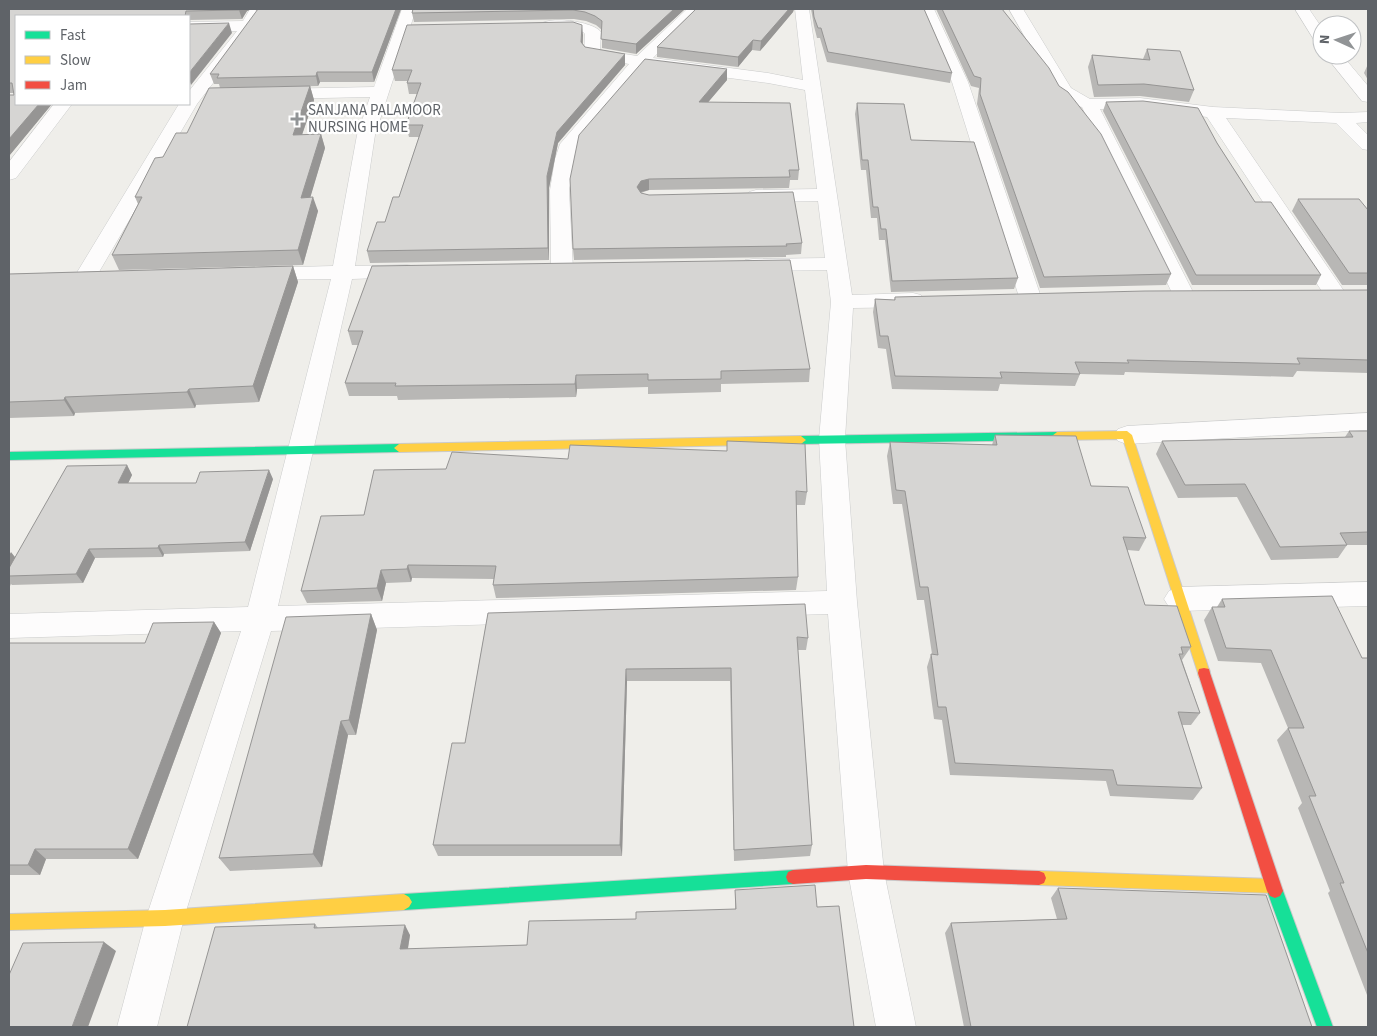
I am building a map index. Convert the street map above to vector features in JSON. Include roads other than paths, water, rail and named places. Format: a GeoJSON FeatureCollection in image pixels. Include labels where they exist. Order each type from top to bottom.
{"type":"FeatureCollection","features":[{"type":"Feature","properties":{"kind":"street"},"geometry":{"type":"LineString","coordinates":[[190,98],[248,26],[257,9]]}},
{"type":"Feature","properties":{"kind":"street"},"geometry":{"type":"LineString","coordinates":[[562,269],[559,195],[562,160],[569,144],[640,62],[695,9]]}},
{"type":"Feature","properties":{"kind":"street"},"geometry":{"type":"LineString","coordinates":[[802,9],[842,302],[832,439],[842,602],[866,872],[896,1027]]}},
{"type":"Feature","properties":{"kind":"street"},"geometry":{"type":"LineString","coordinates":[[927,9],[960,82],[1029,297]]}},
{"type":"Feature","properties":{"kind":"street"},"geometry":{"type":"LineString","coordinates":[[1016,9],[1064,91],[1077,100],[1089,104],[1140,102],[1213,112],[1341,118],[1368,117]]}},
{"type":"Feature","properties":{"kind":"street"},"geometry":{"type":"LineString","coordinates":[[1302,9],[1312,24]]}},
{"type":"Feature","properties":{"kind":"street"},"geometry":{"type":"LineString","coordinates":[[137,1027],[165,918],[260,618],[343,272],[366,136],[380,92],[411,22]]}},
{"type":"Feature","properties":{"kind":"street"},"geometry":{"type":"LineString","coordinates":[[190,26],[248,26]]}},
{"type":"Feature","properties":{"kind":"street"},"geometry":{"type":"LineString","coordinates":[[529,26],[587,28],[593,32],[592,53],[640,62],[768,78],[813,87]]}},
{"type":"Feature","properties":{"kind":"street"},"geometry":{"type":"LineString","coordinates":[[1342,65],[1368,97]]}},
{"type":"Feature","properties":{"kind":"street"},"geometry":{"type":"LineString","coordinates":[[262,94],[380,92]]}},
{"type":"Feature","properties":{"kind":"street"},"geometry":{"type":"LineString","coordinates":[[190,99],[212,95]]}},
{"type":"Feature","properties":{"kind":"street"},"geometry":{"type":"LineString","coordinates":[[1089,104],[1193,294],[1157,294]]}},
{"type":"Feature","properties":{"kind":"street"},"geometry":{"type":"LineString","coordinates":[[9,174],[62,105]]}},
{"type":"Feature","properties":{"kind":"street"},"geometry":{"type":"LineString","coordinates":[[134,278],[75,279],[185,105]]}},
{"type":"Feature","properties":{"kind":"street"},"geometry":{"type":"LineString","coordinates":[[1213,112],[1345,294],[1306,294]]}},
{"type":"Feature","properties":{"kind":"street"},"geometry":{"type":"LineString","coordinates":[[1341,118],[1368,144]]}},
{"type":"Feature","properties":{"kind":"street"},"geometry":{"type":"LineString","coordinates":[[738,196],[828,195]]}},
{"type":"Feature","properties":{"kind":"street"},"geometry":{"type":"LineString","coordinates":[[728,266],[836,264]]}},
{"type":"Feature","properties":{"kind":"street"},"geometry":{"type":"LineString","coordinates":[[234,275],[423,271]]}},
{"type":"Feature","properties":{"kind":"street"},"geometry":{"type":"LineString","coordinates":[[842,302],[931,299]]}},
{"type":"Feature","properties":{"kind":"street"},"geometry":{"type":"LineString","coordinates":[[9,456],[832,439],[1127,435],[1368,421]]}},
{"type":"Feature","properties":{"kind":"street"},"geometry":{"type":"LineString","coordinates":[[1127,435],[1273,886],[1325,1027]]}},
{"type":"Feature","properties":{"kind":"street"},"geometry":{"type":"LineString","coordinates":[[1179,599],[1368,594]]}},
{"type":"Feature","properties":{"kind":"street"},"geometry":{"type":"LineString","coordinates":[[9,626],[842,602]]}},
{"type":"Feature","properties":{"kind":"street"},"geometry":{"type":"LineString","coordinates":[[9,922],[165,918],[866,872],[1273,886]]}},
{"type":"Feature","properties":{"kind":"place","name":"SANJANA PALAMOOR NURSING HOME"},"geometry":{"type":"Point","coordinates":[297,119]}}]}
